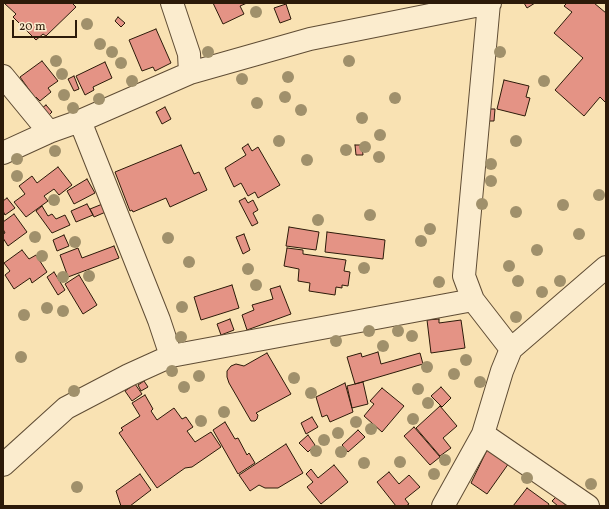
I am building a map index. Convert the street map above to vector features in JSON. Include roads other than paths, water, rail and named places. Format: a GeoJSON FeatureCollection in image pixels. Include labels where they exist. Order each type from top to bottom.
{"type":"FeatureCollection","features":[{"type":"Feature","properties":{"kind":"street"},"geometry":{"type":"LineString","coordinates":[[172,3],[189,54],[190,73]]}},
{"type":"Feature","properties":{"kind":"street"},"geometry":{"type":"LineString","coordinates":[[3,153],[49,132],[80,121],[190,73],[310,39],[489,3],[464,276],[473,300],[511,348]]}},
{"type":"Feature","properties":{"kind":"street"},"geometry":{"type":"LineString","coordinates":[[3,76],[49,132]]}},
{"type":"Feature","properties":{"kind":"street"},"geometry":{"type":"LineString","coordinates":[[80,121],[172,356]]}},
{"type":"Feature","properties":{"kind":"street"},"geometry":{"type":"LineString","coordinates":[[442,506],[483,434],[502,371],[511,348],[606,267]]}},
{"type":"Feature","properties":{"kind":"street"},"geometry":{"type":"LineString","coordinates":[[3,465],[66,408],[129,375],[172,356],[473,300]]}},
{"type":"Feature","properties":{"kind":"street"},"geometry":{"type":"LineString","coordinates":[[483,434],[588,506]]}}]}
